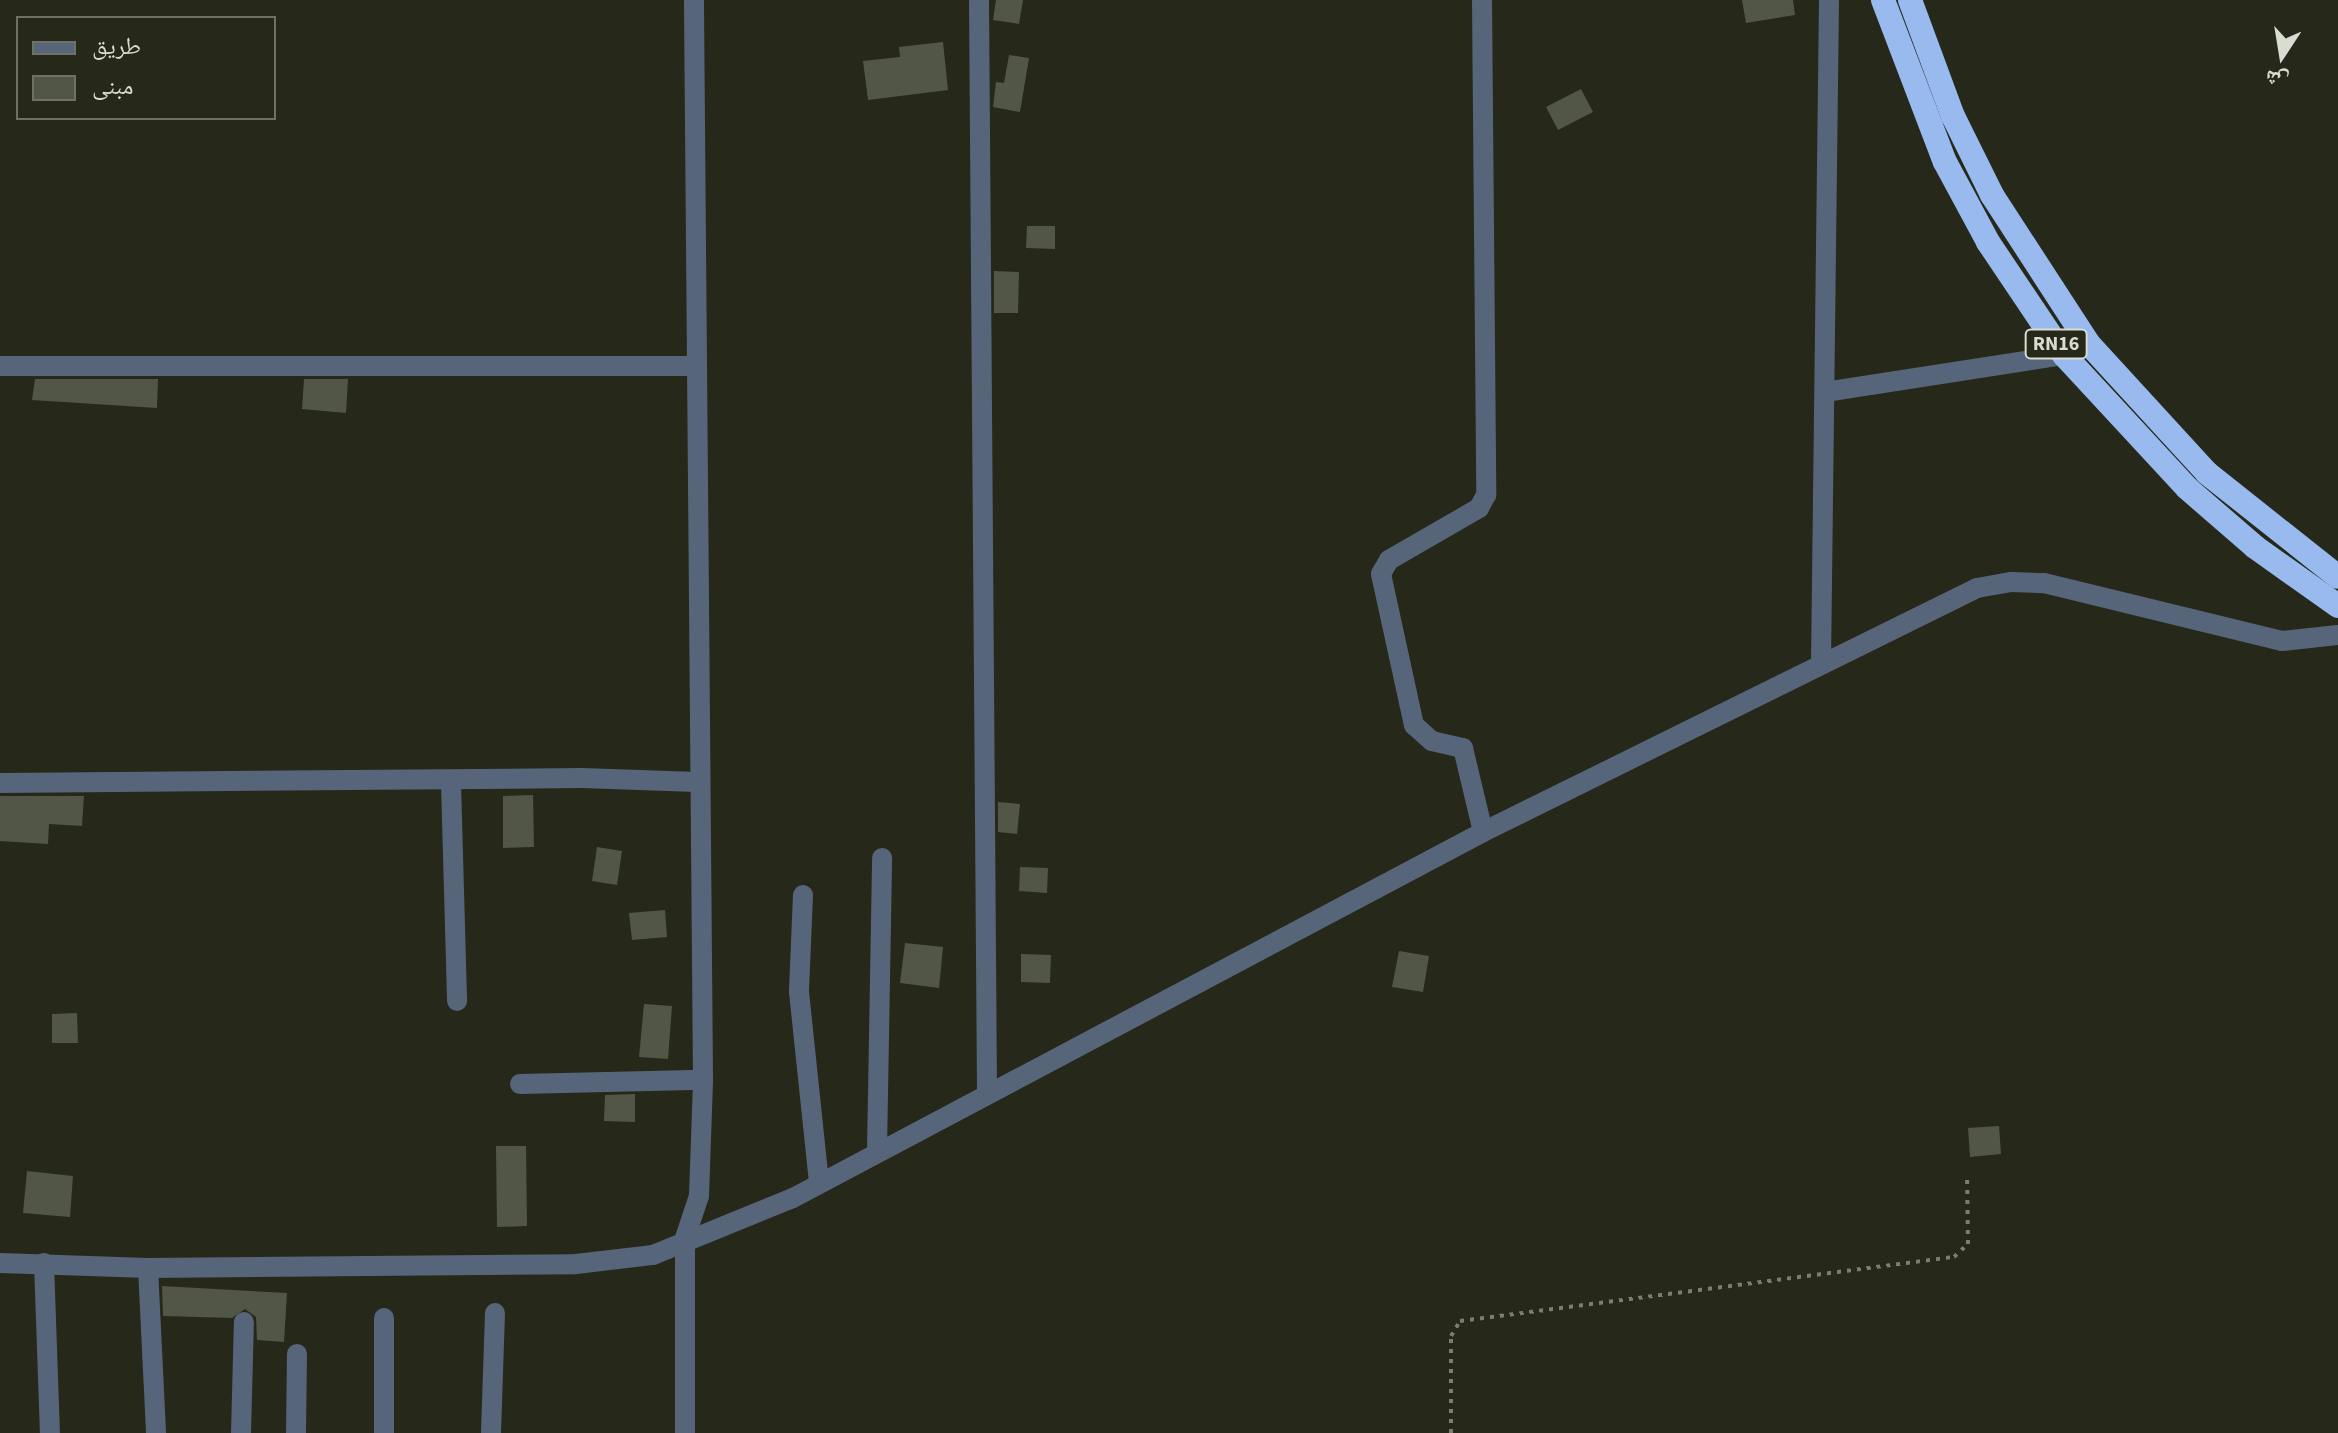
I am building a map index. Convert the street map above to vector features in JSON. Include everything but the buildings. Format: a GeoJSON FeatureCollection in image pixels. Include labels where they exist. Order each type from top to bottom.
{"type":"FeatureCollection","features":[{"type":"Feature","properties":{"kind":"highway","name":"RN16"},"geometry":{"type":"LineString","coordinates":[[1883,0],[1909,79],[1959,189],[2012,281],[2064,355],[2187,488],[2255,547],[2338,606]]}},
{"type":"Feature","properties":{"kind":"highway","name":"RN16"},"geometry":{"type":"LineString","coordinates":[[1910,0],[1953,116],[1992,195],[2080,331],[2145,410],[2207,473],[2338,577]]}},
{"type":"Feature","properties":{"kind":"street"},"geometry":{"type":"LineString","coordinates":[[685,1433],[685,1238],[699,1196],[703,1080],[697,782],[694,0]]}},
{"type":"Feature","properties":{"kind":"street"},"geometry":{"type":"LineString","coordinates":[[979,0],[987,1093]]}},
{"type":"Feature","properties":{"kind":"street"},"geometry":{"type":"LineString","coordinates":[[1482,0],[1486,495],[1479,508],[1389,560],[1381,574],[1414,725],[1432,741],[1463,748],[1483,832]]}},
{"type":"Feature","properties":{"kind":"street"},"geometry":{"type":"LineString","coordinates":[[1821,664],[1829,0]]}},
{"type":"Feature","properties":{"kind":"street"},"geometry":{"type":"LineString","coordinates":[[1825,392],[2064,355]]}},
{"type":"Feature","properties":{"kind":"street"},"geometry":{"type":"LineString","coordinates":[[0,366],[695,366]]}},
{"type":"Feature","properties":{"kind":"street"},"geometry":{"type":"LineString","coordinates":[[0,1263],[148,1268],[623,1262],[819,1183],[1483,832],[1962,595],[2011,582],[2061,587],[2282,641],[2338,635]]}},
{"type":"Feature","properties":{"kind":"street"},"geometry":{"type":"LineString","coordinates":[[0,783],[451,783],[582,778],[697,782]]}},
{"type":"Feature","properties":{"kind":"street"},"geometry":{"type":"LineString","coordinates":[[451,783],[457,1001]]}},
{"type":"Feature","properties":{"kind":"street"},"geometry":{"type":"LineString","coordinates":[[877,1151],[882,858]]}},
{"type":"Feature","properties":{"kind":"street"},"geometry":{"type":"LineString","coordinates":[[803,895],[799,992],[819,1183]]}},
{"type":"Feature","properties":{"kind":"street"},"geometry":{"type":"LineString","coordinates":[[520,1084],[703,1080]]}},
{"type":"Feature","properties":{"kind":"street"},"geometry":{"type":"LineString","coordinates":[[44,1263],[50,1433]]}},
{"type":"Feature","properties":{"kind":"street"},"geometry":{"type":"LineString","coordinates":[[148,1268],[156,1433]]}},
{"type":"Feature","properties":{"kind":"street"},"geometry":{"type":"LineString","coordinates":[[491,1433],[495,1313]]}},
{"type":"Feature","properties":{"kind":"street"},"geometry":{"type":"LineString","coordinates":[[384,1318],[384,1433]]}},
{"type":"Feature","properties":{"kind":"street"},"geometry":{"type":"LineString","coordinates":[[241,1433],[244,1322]]}},
{"type":"Feature","properties":{"kind":"street"},"geometry":{"type":"LineString","coordinates":[[296,1433],[297,1354]]}},
{"type":"Feature","properties":{"kind":"path"},"geometry":{"type":"LineString","coordinates":[[1451,1433],[1451,1336],[1460,1321],[1954,1257],[1968,1244],[1967,1175]]}}]}
